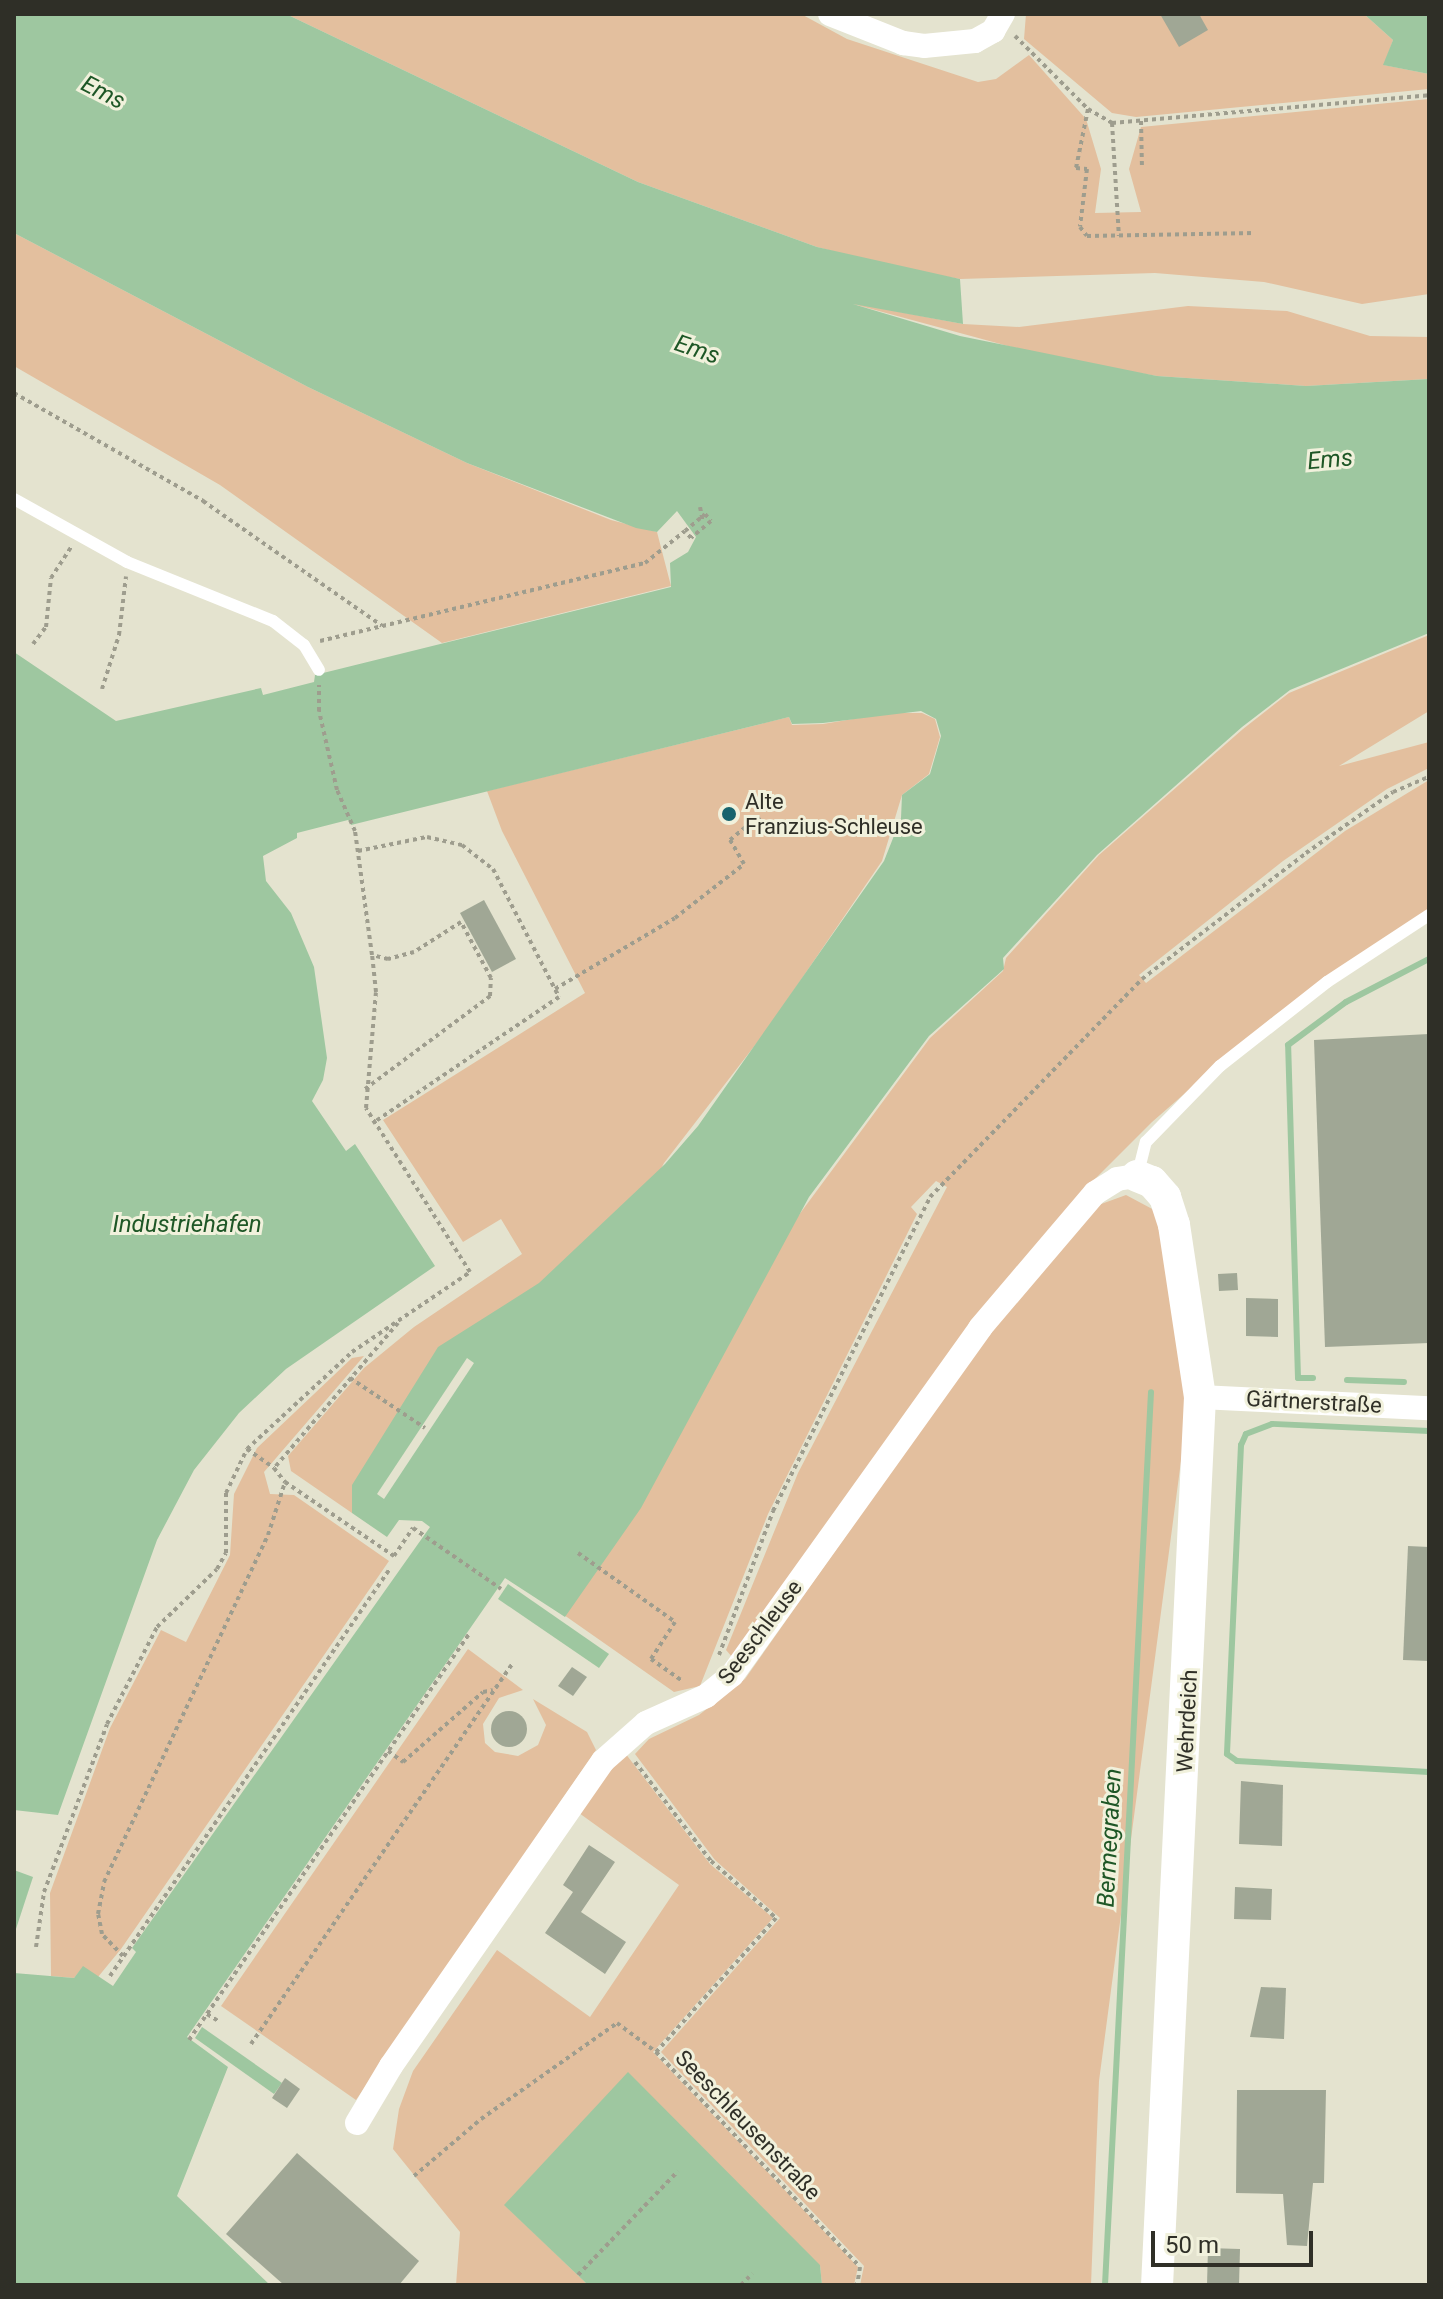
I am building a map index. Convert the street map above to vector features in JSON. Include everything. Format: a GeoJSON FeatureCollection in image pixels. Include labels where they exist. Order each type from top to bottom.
{"type":"FeatureCollection","features":[{"type":"Feature","properties":{"kind":"street"},"geometry":{"type":"LineString","coordinates":[[830,14],[903,43],[924,46],[975,41],[1002,18]]}},
{"type":"Feature","properties":{"kind":"street","name":"Seeschleuse"},"geometry":{"type":"LineString","coordinates":[[357,2123],[400,2053],[621,1740],[711,1693],[747,1657],[980,1328],[1095,1193],[1117,1179],[1137,1176]]}},
{"type":"Feature","properties":{"kind":"street","name":"Wehrdeich"},"geometry":{"type":"LineString","coordinates":[[1137,1176],[1152,1182],[1165,1197],[1174,1225],[1200,1397],[1157,2285]]}},
{"type":"Feature","properties":{"kind":"street","name":"Gärtnerstraße"},"geometry":{"type":"LineString","coordinates":[[1200,1397],[1429,1408]]}},
{"type":"Feature","properties":{"kind":"lane"},"geometry":{"type":"LineString","coordinates":[[14,499],[127,562],[273,621],[304,645],[319,670]]}},
{"type":"Feature","properties":{"kind":"lane"},"geometry":{"type":"LineString","coordinates":[[1137,1176],[1146,1142],[1220,1066],[1327,982],[1429,915]]}},
{"type":"Feature","properties":{"kind":"path"},"geometry":{"type":"LineString","coordinates":[[1002,18],[1088,109],[1112,123],[1429,95]]}},
{"type":"Feature","properties":{"kind":"path"},"geometry":{"type":"LineString","coordinates":[[1088,109],[1076,168],[1087,169],[1080,227],[1087,236],[1255,233]]}},
{"type":"Feature","properties":{"kind":"path"},"geometry":{"type":"LineString","coordinates":[[1141,121],[1142,168]]}},
{"type":"Feature","properties":{"kind":"path"},"geometry":{"type":"LineString","coordinates":[[1112,123],[1119,236]]}},
{"type":"Feature","properties":{"kind":"path"},"geometry":{"type":"LineString","coordinates":[[14,393],[203,501],[382,626]]}},
{"type":"Feature","properties":{"kind":"path"},"geometry":{"type":"LineString","coordinates":[[700,507],[703,522]]}},
{"type":"Feature","properties":{"kind":"path"},"geometry":{"type":"LineString","coordinates":[[304,645],[645,563],[705,514],[711,521],[691,538],[685,531]]}},
{"type":"Feature","properties":{"kind":"path"},"geometry":{"type":"LineString","coordinates":[[33,644],[46,627],[51,578],[79,535]]}},
{"type":"Feature","properties":{"kind":"path"},"geometry":{"type":"LineString","coordinates":[[102,689],[119,635],[127,562]]}},
{"type":"Feature","properties":{"kind":"path"},"geometry":{"type":"LineString","coordinates":[[36,1947],[44,1892],[107,1724],[157,1627],[208,1579],[226,1553],[226,1493],[247,1449],[345,1357],[470,1272],[372,1123],[365,1089],[376,1004],[372,955],[355,831],[337,790],[319,711],[319,670]]}},
{"type":"Feature","properties":{"kind":"path"},"geometry":{"type":"LineString","coordinates":[[578,1553],[675,1622],[651,1659],[711,1693],[719,1643],[773,1511],[930,1197],[1142,979],[1306,853],[1393,792],[1429,777]]}},
{"type":"Feature","properties":{"kind":"path"},"geometry":{"type":"LineString","coordinates":[[555,989],[675,918],[744,864],[730,840],[757,817],[771,832]]}},
{"type":"Feature","properties":{"kind":"path"},"geometry":{"type":"LineString","coordinates":[[358,851],[427,837],[462,845],[493,869],[559,997],[372,1123]]}},
{"type":"Feature","properties":{"kind":"path"},"geometry":{"type":"LineString","coordinates":[[365,1089],[490,996],[491,978],[461,922],[414,952],[388,959],[372,955]]}},
{"type":"Feature","properties":{"kind":"path"},"geometry":{"type":"LineString","coordinates":[[274,1468],[403,1318]]}},
{"type":"Feature","properties":{"kind":"path"},"geometry":{"type":"LineString","coordinates":[[350,1378],[425,1428]]}},
{"type":"Feature","properties":{"kind":"path"},"geometry":{"type":"LineString","coordinates":[[247,1449],[274,1468],[285,1482],[394,1556],[413,1528],[501,1589]]}},
{"type":"Feature","properties":{"kind":"path"},"geometry":{"type":"LineString","coordinates":[[123,1956],[102,1934],[98,1914],[104,1882],[268,1535],[285,1482]]}},
{"type":"Feature","properties":{"kind":"path"},"geometry":{"type":"LineString","coordinates":[[110,1976],[390,1569]]}},
{"type":"Feature","properties":{"kind":"path"},"geometry":{"type":"LineString","coordinates":[[189,2040],[469,1634]]}},
{"type":"Feature","properties":{"kind":"path"},"geometry":{"type":"LineString","coordinates":[[251,2044],[512,1664]]}},
{"type":"Feature","properties":{"kind":"path"},"geometry":{"type":"LineString","coordinates":[[388,1751],[403,1762],[483,1692],[495,1690]]}},
{"type":"Feature","properties":{"kind":"path","name":"Seeschleusenstraße"},"geometry":{"type":"LineString","coordinates":[[621,1740],[692,1840],[776,1918],[656,2052],[860,2267],[857,2285]]}},
{"type":"Feature","properties":{"kind":"path"},"geometry":{"type":"LineString","coordinates":[[207,2014],[218,2021]]}},
{"type":"Feature","properties":{"kind":"path"},"geometry":{"type":"LineString","coordinates":[[414,2176],[481,2119],[617,2023],[656,2052]]}},
{"type":"Feature","properties":{"kind":"path"},"geometry":{"type":"LineString","coordinates":[[578,2275],[678,2171]]}},
{"type":"Feature","properties":{"kind":"path"},"geometry":{"type":"LineString","coordinates":[[741,2285],[752,2274]]}},
{"type":"Feature","properties":{"kind":"shaded area"},"geometry":{"type":"Polygon","coordinates":[[[286,14],[801,14],[847,39],[978,82],[996,79],[1029,55],[1086,119],[1101,169],[1095,213],[1141,212],[1129,169],[1141,127],[1429,99],[1429,294],[1362,304],[1264,282],[1155,273],[960,279],[897,268],[817,247],[638,182],[286,14]]]}},
{"type":"Feature","properties":{"kind":"shaded area"},"geometry":{"type":"Polygon","coordinates":[[[1026,14],[1364,14],[1393,40],[1384,65],[1429,74],[1429,89],[1136,117],[1112,113],[1024,39],[1026,14]]]}},
{"type":"Feature","properties":{"kind":"shaded area"},"geometry":{"type":"Polygon","coordinates":[[[14,233],[308,387],[467,463],[611,520],[657,532],[671,586],[442,643],[220,485],[14,366],[14,233]]]}},
{"type":"Feature","properties":{"kind":"shaded area"},"geometry":{"type":"Polygon","coordinates":[[[842,301],[963,324],[1019,327],[1188,306],[1287,311],[1370,336],[1429,337],[1429,379],[1306,386],[1157,376],[1056,359],[842,301]]]}},
{"type":"Feature","properties":{"kind":"shaded area"},"geometry":{"type":"Polygon","coordinates":[[[1429,635],[1429,711],[1339,766],[1429,742],[1429,768],[1387,789],[1283,861],[1139,975],[1146,983],[1345,831],[1429,780],[1429,910],[1275,1015],[1152,1122],[1084,1190],[733,1658],[726,1650],[798,1473],[947,1187],[936,1181],[911,1207],[917,1214],[768,1514],[700,1686],[674,1692],[554,1608],[579,1572],[693,1358],[930,1038],[1003,971],[1006,958],[1099,855],[1243,729],[1289,693],[1429,635]]]}},
{"type":"Feature","properties":{"kind":"shaded area"},"geometry":{"type":"Polygon","coordinates":[[[889,713],[922,713],[935,719],[940,737],[929,774],[902,795],[882,861],[766,1031],[664,1163],[639,1211],[441,1377],[352,1513],[291,1471],[288,1456],[364,1368],[414,1327],[522,1254],[501,1219],[463,1242],[383,1120],[585,993],[502,831],[487,791],[789,717],[792,725],[823,724],[889,713]]]}},
{"type":"Feature","properties":{"kind":"shaded area"},"geometry":{"type":"Polygon","coordinates":[[[1126,1195],[1156,1211],[1190,1393],[1099,2081],[1091,2285],[860,2285],[864,2266],[661,2052],[780,1918],[715,1860],[635,1754],[649,1739],[699,1715],[745,1679],[987,1335],[1093,1207],[1126,1195]]]}},
{"type":"Feature","properties":{"kind":"shaded area"},"geometry":{"type":"Polygon","coordinates":[[[364,1356],[264,1472],[270,1494],[294,1495],[389,1561],[121,1949],[98,1977],[83,1967],[74,1978],[51,1976],[50,1893],[110,1728],[161,1630],[186,1642],[230,1555],[234,1494],[257,1448],[352,1358],[364,1356]]]}},
{"type":"Feature","properties":{"kind":"shaded area"},"geometry":{"type":"Polygon","coordinates":[[[468,1649],[523,1690],[499,1698],[483,1724],[485,1743],[495,1752],[518,1756],[538,1745],[546,1725],[533,1699],[587,1732],[596,1750],[356,2100],[221,2006],[468,1649]]]}},
{"type":"Feature","properties":{"kind":"shaded area"},"geometry":{"type":"Polygon","coordinates":[[[622,1749],[710,1864],[773,1918],[653,2052],[858,2267],[854,2285],[822,2285],[820,2265],[505,2205],[588,2285],[456,2285],[460,2232],[393,2149],[399,2109],[413,2071],[497,1950],[590,2017],[679,1885],[579,1813],[622,1749]]]}},
{"type":"Feature","properties":{"kind":"water"},"geometry":{"type":"Polygon","coordinates":[[[14,14],[286,14],[638,182],[817,247],[960,279],[963,324],[853,304],[960,336],[1157,376],[1306,386],[1429,379],[1429,633],[1290,690],[1242,727],[1097,855],[1003,958],[1004,969],[929,1036],[809,1197],[641,1508],[565,1617],[505,1578],[187,2037],[228,2067],[177,2196],[270,2285],[14,2285],[14,1973],[74,1978],[83,1966],[113,1986],[136,1952],[132,1948],[430,1527],[422,1521],[399,1520],[387,1537],[352,1513],[352,1485],[438,1347],[539,1283],[665,1164],[698,1126],[884,861],[901,818],[902,795],[930,774],[941,736],[936,719],[921,711],[823,723],[792,724],[789,717],[351,825],[348,820],[297,833],[297,838],[263,856],[266,881],[291,913],[314,967],[327,1058],[323,1080],[312,1101],[346,1151],[355,1144],[435,1266],[286,1369],[239,1413],[194,1470],[157,1540],[58,1815],[14,1810],[14,652],[116,721],[261,688],[263,695],[314,682],[315,675],[671,587],[670,563],[688,552],[696,537],[677,511],[657,532],[636,528],[467,463],[308,387],[14,233],[14,14]]]}},
{"type":"Feature","properties":{"kind":"water"},"geometry":{"type":"Polygon","coordinates":[[[1364,14],[1429,14],[1429,74],[1383,65],[1393,40],[1364,14]]]}},
{"type":"Feature","properties":{"kind":"water"},"geometry":{"type":"Polygon","coordinates":[[[508,1584],[609,1654],[599,1668],[498,1599],[508,1584]]]}},
{"type":"Feature","properties":{"kind":"water"},"geometry":{"type":"Polygon","coordinates":[[[14,1870],[33,1877],[14,1935],[14,1870]]]}},
{"type":"Feature","properties":{"kind":"water"},"geometry":{"type":"Polygon","coordinates":[[[202,2027],[282,2083],[274,2094],[195,2038],[202,2027]]]}},
{"type":"Feature","properties":{"kind":"water"},"geometry":{"type":"Polygon","coordinates":[[[628,2072],[820,2265],[822,2285],[588,2285],[504,2205],[628,2072]]]}},
{"type":"Feature","properties":{"kind":"pier"},"geometry":{"type":"Polygon","coordinates":[[[467,1358],[474,1363],[384,1499],[377,1494],[467,1358]]]}},
{"type":"Feature","properties":{"kind":"building"},"geometry":{"type":"Polygon","coordinates":[[[1160,14],[1199,14],[1208,30],[1179,47],[1160,14]]]}},
{"type":"Feature","properties":{"kind":"building"},"geometry":{"type":"Polygon","coordinates":[[[484,900],[516,959],[492,972],[460,913],[484,900]]]}},
{"type":"Feature","properties":{"kind":"building"},"geometry":{"type":"Polygon","coordinates":[[[1429,1034],[1429,1343],[1325,1347],[1314,1040],[1429,1034]]]}},
{"type":"Feature","properties":{"kind":"building"},"geometry":{"type":"Polygon","coordinates":[[[1237,1273],[1238,1290],[1219,1291],[1218,1274],[1237,1273]]]}},
{"type":"Feature","properties":{"kind":"building"},"geometry":{"type":"Polygon","coordinates":[[[1246,1298],[1278,1299],[1278,1337],[1246,1336],[1246,1298]]]}},
{"type":"Feature","properties":{"kind":"building"},"geometry":{"type":"Polygon","coordinates":[[[1408,1546],[1429,1547],[1429,1661],[1403,1660],[1408,1546]]]}},
{"type":"Feature","properties":{"kind":"building"},"geometry":{"type":"Polygon","coordinates":[[[572,1667],[587,1677],[573,1696],[558,1686],[572,1667]]]}},
{"type":"Feature","properties":{"kind":"building"},"geometry":{"type":"Polygon","coordinates":[[[509,1711],[522,1716],[527,1729],[522,1742],[509,1747],[496,1742],[491,1729],[496,1716],[509,1711]]]}},
{"type":"Feature","properties":{"kind":"building"},"geometry":{"type":"Polygon","coordinates":[[[1241,1781],[1283,1785],[1282,1846],[1239,1844],[1241,1781]]]}},
{"type":"Feature","properties":{"kind":"building"},"geometry":{"type":"Polygon","coordinates":[[[589,1845],[615,1862],[581,1912],[626,1942],[605,1974],[545,1933],[573,1892],[563,1885],[589,1845]]]}},
{"type":"Feature","properties":{"kind":"building"},"geometry":{"type":"Polygon","coordinates":[[[1235,1887],[1272,1889],[1271,1920],[1234,1919],[1235,1887]]]}},
{"type":"Feature","properties":{"kind":"building"},"geometry":{"type":"Polygon","coordinates":[[[1261,1987],[1286,1988],[1284,2039],[1250,2037],[1261,1987]]]}},
{"type":"Feature","properties":{"kind":"building"},"geometry":{"type":"Polygon","coordinates":[[[285,2078],[300,2089],[287,2108],[272,2098],[285,2078]]]}},
{"type":"Feature","properties":{"kind":"building"},"geometry":{"type":"Polygon","coordinates":[[[1237,2090],[1326,2090],[1324,2183],[1313,2183],[1307,2246],[1287,2245],[1283,2194],[1236,2193],[1237,2090]]]}},
{"type":"Feature","properties":{"kind":"building"},"geometry":{"type":"Polygon","coordinates":[[[297,2153],[419,2261],[399,2285],[284,2285],[226,2234],[297,2153]]]}},
{"type":"Feature","properties":{"kind":"building"},"geometry":{"type":"Polygon","coordinates":[[[1208,2248],[1240,2249],[1239,2285],[1207,2285],[1208,2248]]]}},
{"type":"Feature","properties":{"kind":"waterway"},"geometry":{"type":"LineString","coordinates":[[1313,1378],[1298,1378],[1288,1045],[1346,1002],[1429,959]]}},
{"type":"Feature","properties":{"kind":"waterway"},"geometry":{"type":"LineString","coordinates":[[1347,1380],[1404,1382]]}},
{"type":"Feature","properties":{"kind":"waterway","name":"Bermegraben"},"geometry":{"type":"LineString","coordinates":[[1105,2285],[1151,1392]]}},
{"type":"Feature","properties":{"kind":"waterway"},"geometry":{"type":"LineString","coordinates":[[1429,1431],[1272,1424],[1246,1434],[1241,1445],[1227,1754],[1237,1761],[1429,1772]]}},
{"type":"Feature","properties":{"kind":"place","name":"Alte Franzius-Schleuse"},"geometry":{"type":"Point","coordinates":[729,814]}},
{"type":"Feature","properties":{"kind":"water label","name":"Ems"},"geometry":{"type":"Point","coordinates":[103,93]}},
{"type":"Feature","properties":{"kind":"water label","name":"Ems"},"geometry":{"type":"Point","coordinates":[697,350]}},
{"type":"Feature","properties":{"kind":"water label","name":"Ems"},"geometry":{"type":"Point","coordinates":[1330,460]}},
{"type":"Feature","properties":{"kind":"water label","name":"Industriehafen"},"geometry":{"type":"Point","coordinates":[187,1225]}}]}
